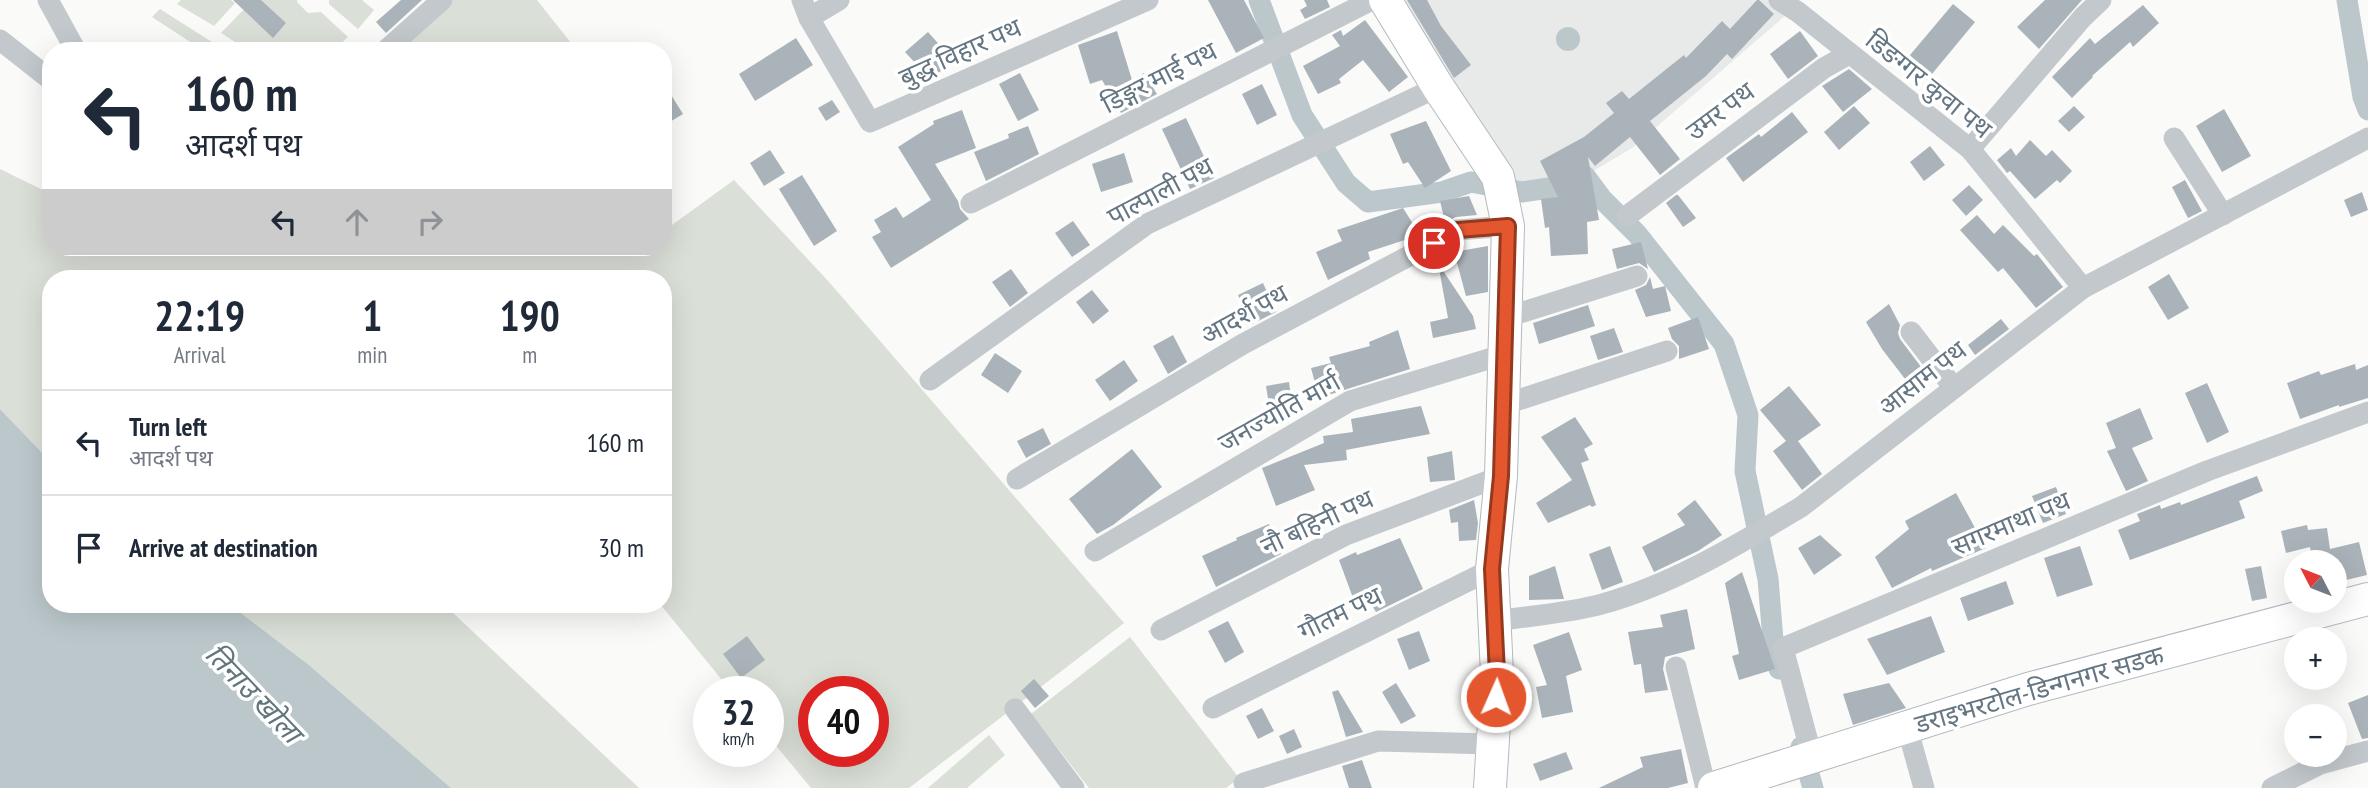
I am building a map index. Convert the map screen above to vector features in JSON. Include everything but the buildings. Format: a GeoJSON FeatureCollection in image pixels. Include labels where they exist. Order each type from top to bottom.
{"type":"FeatureCollection","features":[{"type":"Feature","properties":{"kind":"street"},"geometry":{"type":"LineString","coordinates":[[48,0],[71,42]]}},
{"type":"Feature","properties":{"kind":"street"},"geometry":{"type":"LineString","coordinates":[[395,42],[442,0]]}},
{"type":"Feature","properties":{"kind":"street"},"geometry":{"type":"LineString","coordinates":[[805,9],[839,0]]}},
{"type":"Feature","properties":{"kind":"street","name":"बुद्ध विहार पथ"},"geometry":{"type":"LineString","coordinates":[[805,9],[870,122],[1148,0]]}},
{"type":"Feature","properties":{"kind":"street","name":"डिङ्गर माई पथ"},"geometry":{"type":"LineString","coordinates":[[971,203],[1372,0]]}},
{"type":"Feature","properties":{"kind":"street"},"geometry":{"type":"LineString","coordinates":[[1385,0],[1501,186],[1508,226],[1501,476],[1492,569],[1497,674],[1490,788]]}},
{"type":"Feature","properties":{"kind":"street","name":"डिङग्गर कुवा पथ"},"geometry":{"type":"LineString","coordinates":[[1779,0],[1798,12],[1970,149],[2083,288]]}},
{"type":"Feature","properties":{"kind":"street"},"geometry":{"type":"LineString","coordinates":[[1970,149],[2083,17],[2101,0]]}},
{"type":"Feature","properties":{"kind":"street"},"geometry":{"type":"LineString","coordinates":[[0,40],[42,73]]}},
{"type":"Feature","properties":{"kind":"street","name":"उमर पथ"},"geometry":{"type":"LineString","coordinates":[[1627,216],[1824,68],[1849,54]]}},
{"type":"Feature","properties":{"kind":"street","name":"पाल्पाली पथ"},"geometry":{"type":"LineString","coordinates":[[930,380],[1147,224],[1438,86]]}},
{"type":"Feature","properties":{"kind":"street"},"geometry":{"type":"LineString","coordinates":[[2174,138],[2223,215]]}},
{"type":"Feature","properties":{"kind":"street","name":"आसाम पथ"},"geometry":{"type":"LineString","coordinates":[[1495,621],[1601,605],[1678,577],[1801,507],[2083,288],[2368,138]]}},
{"type":"Feature","properties":{"kind":"street","name":"आदर्श पथ"},"geometry":{"type":"LineString","coordinates":[[1017,479],[1243,344],[1458,230],[1508,226]]}},
{"type":"Feature","properties":{"kind":"street"},"geometry":{"type":"LineString","coordinates":[[1504,318],[1637,276]]}},
{"type":"Feature","properties":{"kind":"street"},"geometry":{"type":"LineString","coordinates":[[1911,332],[1954,388]]}},
{"type":"Feature","properties":{"kind":"street"},"geometry":{"type":"LineString","coordinates":[[1503,405],[1667,351]]}},
{"type":"Feature","properties":{"kind":"street","name":"जनज्योति मार्ग"},"geometry":{"type":"LineString","coordinates":[[1095,551],[1350,401],[1505,354]]}},
{"type":"Feature","properties":{"kind":"street","name":"सगरमाथा पथ"},"geometry":{"type":"LineString","coordinates":[[1805,759],[1783,648],[2207,471],[2368,412]]}},
{"type":"Feature","properties":{"kind":"street","name":"नौ बहिनी पथ"},"geometry":{"type":"LineString","coordinates":[[1161,630],[1346,535],[1501,476]]}},
{"type":"Feature","properties":{"kind":"street","name":"गौतम पथ"},"geometry":{"type":"LineString","coordinates":[[1213,708],[1492,569]]}},
{"type":"Feature","properties":{"kind":"street","name":"डराइभरटोल-डिन्गनगर सडक"},"geometry":{"type":"LineString","coordinates":[[1714,788],[2028,689],[2368,599]]}},
{"type":"Feature","properties":{"kind":"street"},"geometry":{"type":"LineString","coordinates":[[1676,667],[1706,788]]}},
{"type":"Feature","properties":{"kind":"street"},"geometry":{"type":"LineString","coordinates":[[1015,709],[1074,788]]}},
{"type":"Feature","properties":{"kind":"street"},"geometry":{"type":"LineString","coordinates":[[1908,727],[1924,788]]}},
{"type":"Feature","properties":{"kind":"street"},"geometry":{"type":"LineString","coordinates":[[1244,783],[1378,741],[1492,744]]}},
{"type":"Feature","properties":{"kind":"street"},"geometry":{"type":"LineString","coordinates":[[2272,788],[2320,764],[2368,751]]}},
{"type":"Feature","properties":{"kind":"shaded area"},"geometry":{"type":"Polygon","coordinates":[[[181,0],[231,0],[235,3],[214,26],[177,4],[181,0]]]}},
{"type":"Feature","properties":{"kind":"shaded area"},"geometry":{"type":"Polygon","coordinates":[[[262,0],[297,0],[308,13],[321,12],[348,37],[343,42],[235,42],[221,33],[251,2],[257,6],[262,0]]]}},
{"type":"Feature","properties":{"kind":"shaded area"},"geometry":{"type":"Polygon","coordinates":[[[329,0],[362,0],[374,10],[358,29],[329,4],[329,0]]]}},
{"type":"Feature","properties":{"kind":"shaded area"},"geometry":{"type":"Polygon","coordinates":[[[453,0],[537,0],[570,42],[401,42],[453,0]]]}},
{"type":"Feature","properties":{"kind":"shaded area"},"geometry":{"type":"Polygon","coordinates":[[[1386,0],[1779,0],[1793,9],[1632,148],[1585,176],[1556,187],[1522,192],[1386,0]]]}},
{"type":"Feature","properties":{"kind":"shaded area"},"geometry":{"type":"Polygon","coordinates":[[[160,9],[212,42],[190,42],[152,17],[160,9]]]}},
{"type":"Feature","properties":{"kind":"shaded area"},"geometry":{"type":"Polygon","coordinates":[[[0,169],[42,190],[42,256],[672,256],[672,225],[734,180],[829,282],[1124,623],[909,788],[811,788],[784,755],[784,676],[719,676],[667,613],[672,613],[672,270],[42,270],[42,453],[0,409],[0,169]]]}},
{"type":"Feature","properties":{"kind":"shaded area"},"geometry":{"type":"Polygon","coordinates":[[[241,613],[453,613],[639,788],[451,788],[309,665],[241,613]]]}},
{"type":"Feature","properties":{"kind":"shaded area"},"geometry":{"type":"Polygon","coordinates":[[[1130,637],[1239,778],[1226,788],[1089,788],[1031,714],[1130,637]]]}},
{"type":"Feature","properties":{"kind":"shaded area"},"geometry":{"type":"Polygon","coordinates":[[[989,735],[1005,755],[967,788],[928,788],[989,735]]]}},
{"type":"Feature","properties":{"kind":"water"},"geometry":{"type":"Polygon","coordinates":[[[1568,27],[1576,31],[1580,39],[1576,47],[1568,51],[1560,47],[1556,39],[1560,31],[1568,27]]]}},
{"type":"Feature","properties":{"kind":"water","name":"तिनाउ खोला"},"geometry":{"type":"Polygon","coordinates":[[[0,409],[42,453],[42,613],[241,613],[309,665],[451,788],[0,788],[0,409]]]}},
{"type":"Feature","properties":{"kind":"waterway"},"geometry":{"type":"LineString","coordinates":[[1259,0],[1302,115],[1346,183],[1368,202],[1442,192],[1471,182],[1522,192],[1556,187],[1585,176],[1602,199],[1637,234],[1724,344],[1748,415],[1745,471],[1768,579],[1773,640],[1779,669]]}},
{"type":"Feature","properties":{"kind":"waterway"},"geometry":{"type":"LineString","coordinates":[[2347,0],[2363,97],[2368,110]]}},
{"type":"Feature","properties":{"kind":"waterway"},"geometry":{"type":"LineString","coordinates":[[1801,747],[1813,788]]}},
{"type":"Feature","properties":{"kind":"route"},"geometry":{"type":"LineString","coordinates":[[1434,243],[1458,230],[1508,226],[1501,476],[1492,569],[1496,697]]}}]}
